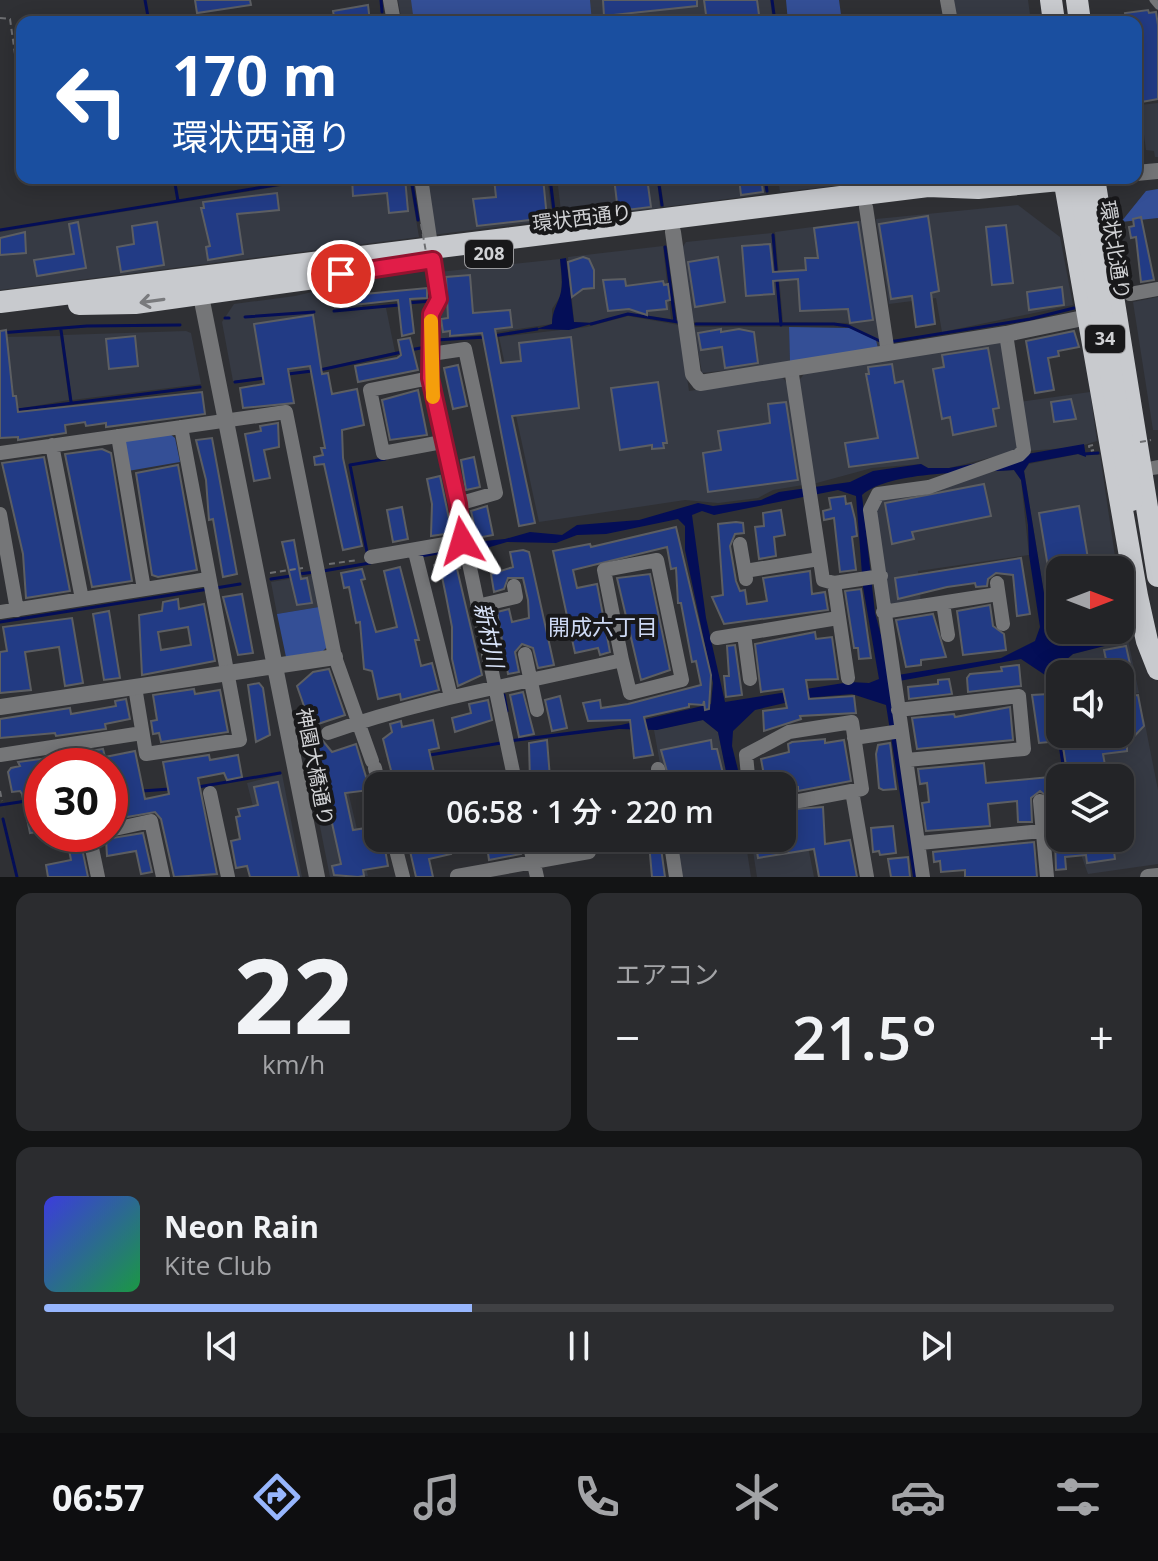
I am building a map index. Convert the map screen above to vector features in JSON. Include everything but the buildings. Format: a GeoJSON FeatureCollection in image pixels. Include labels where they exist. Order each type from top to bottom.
{"type":"FeatureCollection","features":[{"type":"Feature","properties":{"kind":"highway","name":"環状西通り"},"geometry":{"type":"LineString","coordinates":[[0,314],[961,184]]}},
{"type":"Feature","properties":{"kind":"highway","name":"環状西通り"},"geometry":{"type":"LineString","coordinates":[[432,254],[673,232],[930,200],[974,184]]}},
{"type":"Feature","properties":{"kind":"highway","name":"環状北通り"},"geometry":{"type":"LineString","coordinates":[[1073,184],[1146,500],[1158,662]]}},
{"type":"Feature","properties":{"kind":"highway"},"geometry":{"type":"LineString","coordinates":[[1073,184],[1088,317],[1137,596],[1147,641],[1158,669]]}},
{"type":"Feature","properties":{"kind":"highway","name":"環状北通り"},"geometry":{"type":"LineString","coordinates":[[1095,184],[1158,576]]}},
{"type":"Feature","properties":{"kind":"highway"},"geometry":{"type":"LineString","coordinates":[[1106,184],[1155,467],[1146,500]]}},
{"type":"Feature","properties":{"kind":"highway","name":"環状西通り"},"geometry":{"type":"LineString","coordinates":[[0,302],[199,286]]}},
{"type":"Feature","properties":{"kind":"street"},"geometry":{"type":"LineString","coordinates":[[422,184],[432,254],[434,310],[430,378],[442,442],[462,503],[463,546],[483,604],[502,688],[514,772]]}},
{"type":"Feature","properties":{"kind":"street"},"geometry":{"type":"LineString","coordinates":[[866,207],[887,346]]}},
{"type":"Feature","properties":{"kind":"street"},"geometry":{"type":"LineString","coordinates":[[673,232],[694,380],[700,383],[791,368],[887,346],[1006,334],[1088,317]]}},
{"type":"Feature","properties":{"kind":"street","name":"神園大橋通り"},"geometry":{"type":"LineString","coordinates":[[199,286],[317,877]]}},
{"type":"Feature","properties":{"kind":"street"},"geometry":{"type":"LineString","coordinates":[[1130,294],[1158,289]]}},
{"type":"Feature","properties":{"kind":"street"},"geometry":{"type":"LineString","coordinates":[[923,877],[907,760],[895,732],[898,710],[883,612],[872,577],[871,501],[878,494],[929,487],[1019,455],[1024,450],[1006,334]]}},
{"type":"Feature","properties":{"kind":"street"},"geometry":{"type":"LineString","coordinates":[[433,350],[465,349],[496,493],[462,503]]}},
{"type":"Feature","properties":{"kind":"street"},"geometry":{"type":"LineString","coordinates":[[791,368],[823,580],[834,583],[872,577]]}},
{"type":"Feature","properties":{"kind":"street"},"geometry":{"type":"LineString","coordinates":[[430,378],[370,390],[383,453],[442,442]]}},
{"type":"Feature","properties":{"kind":"street"},"geometry":{"type":"LineString","coordinates":[[0,453],[286,412],[335,657],[375,772]]}},
{"type":"Feature","properties":{"kind":"street"},"geometry":{"type":"LineString","coordinates":[[135,687],[146,754],[240,740],[181,427]]}},
{"type":"Feature","properties":{"kind":"street"},"geometry":{"type":"LineString","coordinates":[[118,436],[144,589]]}},
{"type":"Feature","properties":{"kind":"street"},"geometry":{"type":"LineString","coordinates":[[52,445],[82,599]]}},
{"type":"Feature","properties":{"kind":"street"},"geometry":{"type":"LineString","coordinates":[[0,514],[17,610]]}},
{"type":"Feature","properties":{"kind":"street"},"geometry":{"type":"LineString","coordinates":[[740,544],[745,575],[819,559]]}},
{"type":"Feature","properties":{"kind":"street"},"geometry":{"type":"LineString","coordinates":[[371,557],[463,546]]}},
{"type":"Feature","properties":{"kind":"street"},"geometry":{"type":"LineString","coordinates":[[416,557],[451,697]]}},
{"type":"Feature","properties":{"kind":"street"},"geometry":{"type":"LineString","coordinates":[[657,560],[682,680],[630,693],[622,660],[604,570],[657,560]]}},
{"type":"Feature","properties":{"kind":"street"},"geometry":{"type":"LineString","coordinates":[[834,583],[848,678]]}},
{"type":"Feature","properties":{"kind":"street"},"geometry":{"type":"LineString","coordinates":[[0,612],[144,589],[209,585]]}},
{"type":"Feature","properties":{"kind":"street"},"geometry":{"type":"LineString","coordinates":[[483,604],[516,597],[514,586]]}},
{"type":"Feature","properties":{"kind":"street"},"geometry":{"type":"LineString","coordinates":[[883,612],[943,603],[998,589],[1003,624]]}},
{"type":"Feature","properties":{"kind":"street"},"geometry":{"type":"LineString","coordinates":[[943,603],[948,635]]}},
{"type":"Feature","properties":{"kind":"street"},"geometry":{"type":"LineString","coordinates":[[717,638],[838,618]]}},
{"type":"Feature","properties":{"kind":"street"},"geometry":{"type":"LineString","coordinates":[[744,634],[750,679]]}},
{"type":"Feature","properties":{"kind":"street"},"geometry":{"type":"LineString","coordinates":[[525,654],[537,710]]}},
{"type":"Feature","properties":{"kind":"street"},"geometry":{"type":"LineString","coordinates":[[0,707],[335,657]]}},
{"type":"Feature","properties":{"kind":"street"},"geometry":{"type":"LineString","coordinates":[[328,733],[358,721],[451,697],[622,660]]}},
{"type":"Feature","properties":{"kind":"street"},"geometry":{"type":"LineString","coordinates":[[898,710],[1019,696],[1024,749],[907,760]]}},
{"type":"Feature","properties":{"kind":"street"},"geometry":{"type":"LineString","coordinates":[[748,772],[746,755],[789,732],[852,722],[862,789],[796,801]]}},
{"type":"Feature","properties":{"kind":"street"},"geometry":{"type":"LineString","coordinates":[[854,738],[895,732]]}},
{"type":"Feature","properties":{"kind":"street"},"geometry":{"type":"LineString","coordinates":[[0,755],[142,733]]}},
{"type":"Feature","properties":{"kind":"street"},"geometry":{"type":"LineString","coordinates":[[852,791],[867,877]]}},
{"type":"Feature","properties":{"kind":"street"},"geometry":{"type":"LineString","coordinates":[[210,793],[228,877]]}},
{"type":"Feature","properties":{"kind":"street"},"geometry":{"type":"LineString","coordinates":[[1040,801],[1047,877]]}},
{"type":"Feature","properties":{"kind":"street"},"geometry":{"type":"LineString","coordinates":[[128,826],[151,821],[163,877]]}},
{"type":"Feature","properties":{"kind":"street"},"geometry":{"type":"LineString","coordinates":[[920,843],[1042,831]]}},
{"type":"Feature","properties":{"kind":"street"},"geometry":{"type":"LineString","coordinates":[[93,852],[98,877]]}},
{"type":"Feature","properties":{"kind":"street"},"geometry":{"type":"LineString","coordinates":[[397,852],[403,877]]}},
{"type":"Feature","properties":{"kind":"street"},"geometry":{"type":"LineString","coordinates":[[533,852],[537,877]]}},
{"type":"Feature","properties":{"kind":"street"},"geometry":{"type":"LineString","coordinates":[[457,876],[589,852]]}},
{"type":"Feature","properties":{"kind":"street"},"geometry":{"type":"LineString","coordinates":[[672,852],[676,877]]}},
{"type":"Feature","properties":{"kind":"street"},"geometry":{"type":"LineString","coordinates":[[1148,877],[1158,876]]}},
{"type":"Feature","properties":{"kind":"lane"},"geometry":{"type":"LineString","coordinates":[[1153,0],[1158,6]]}},
{"type":"Feature","properties":{"kind":"path"},"geometry":{"type":"LineString","coordinates":[[0,18],[10,19],[16,61]]}},
{"type":"Feature","properties":{"kind":"path"},"geometry":{"type":"LineString","coordinates":[[421,224],[432,286]]}},
{"type":"Feature","properties":{"kind":"path"},"geometry":{"type":"LineString","coordinates":[[1151,438],[1158,437]]}},
{"type":"Feature","properties":{"kind":"path"},"geometry":{"type":"LineString","coordinates":[[0,791],[2,801]]}},
{"type":"Feature","properties":{"kind":"shaded area"},"geometry":{"type":"Polygon","coordinates":[[[398,0],[770,0],[772,16],[401,16],[398,0]]]}},
{"type":"Feature","properties":{"kind":"shaded area"},"geometry":{"type":"Polygon","coordinates":[[[411,0],[590,0],[591,16],[413,16],[411,0]]]}},
{"type":"Feature","properties":{"kind":"shaded area"},"geometry":{"type":"Polygon","coordinates":[[[786,0],[839,0],[841,16],[787,16],[786,0]]]}},
{"type":"Feature","properties":{"kind":"shaded area"},"geometry":{"type":"Polygon","coordinates":[[[951,0],[1028,0],[1030,16],[953,16],[951,0]]]}},
{"type":"Feature","properties":{"kind":"shaded area"},"geometry":{"type":"Polygon","coordinates":[[[1158,103],[1158,157],[1155,157],[1154,151],[1146,150],[1142,105],[1158,103]]]}},
{"type":"Feature","properties":{"kind":"shaded area"},"geometry":{"type":"Polygon","coordinates":[[[294,184],[410,184],[419,237],[0,290],[0,232],[294,184]]]}},
{"type":"Feature","properties":{"kind":"shaded area"},"geometry":{"type":"Polygon","coordinates":[[[428,184],[548,184],[553,220],[432,235],[428,184]]]}},
{"type":"Feature","properties":{"kind":"shaded area"},"geometry":{"type":"Polygon","coordinates":[[[558,184],[658,184],[660,208],[562,219],[558,184]]]}},
{"type":"Feature","properties":{"kind":"shaded area"},"geometry":{"type":"Polygon","coordinates":[[[661,184],[764,184],[766,194],[664,207],[661,184]]]}},
{"type":"Feature","properties":{"kind":"shaded area"},"geometry":{"type":"Polygon","coordinates":[[[779,184],[851,184],[780,192],[779,184]]]}},
{"type":"Feature","properties":{"kind":"shaded area"},"geometry":{"type":"Polygon","coordinates":[[[1158,189],[1158,218],[1121,222],[1146,191],[1158,189]]]}},
{"type":"Feature","properties":{"kind":"shaded area"},"geometry":{"type":"Polygon","coordinates":[[[1018,205],[1060,237],[1073,305],[942,332],[936,298],[889,304],[876,219],[1018,205]]]}},
{"type":"Feature","properties":{"kind":"shaded area"},"geometry":{"type":"Polygon","coordinates":[[[872,219],[891,346],[878,348],[876,340],[847,323],[783,322],[775,232],[872,219]]]}},
{"type":"Feature","properties":{"kind":"shaded area"},"geometry":{"type":"Polygon","coordinates":[[[772,233],[780,324],[693,322],[682,248],[686,242],[772,233]]]}},
{"type":"Feature","properties":{"kind":"shaded area"},"geometry":{"type":"Polygon","coordinates":[[[663,246],[671,319],[628,313],[592,323],[574,322],[568,257],[663,246]]]}},
{"type":"Feature","properties":{"kind":"shaded area"},"geometry":{"type":"Polygon","coordinates":[[[566,258],[574,322],[595,323],[569,330],[536,329],[552,324],[562,288],[560,259],[566,258]]]}},
{"type":"Feature","properties":{"kind":"shaded area"},"geometry":{"type":"Polygon","coordinates":[[[560,259],[562,283],[560,297],[552,309],[552,324],[439,341],[439,272],[560,259]]]}},
{"type":"Feature","properties":{"kind":"shaded area"},"geometry":{"type":"Polygon","coordinates":[[[355,282],[363,308],[386,308],[395,352],[323,368],[233,381],[222,322],[234,304],[295,296],[355,282]]]}},
{"type":"Feature","properties":{"kind":"shaded area"},"geometry":{"type":"Polygon","coordinates":[[[1158,297],[1158,430],[1153,430],[1133,302],[1158,297]]]}},
{"type":"Feature","properties":{"kind":"shaded area"},"geometry":{"type":"Polygon","coordinates":[[[628,316],[679,325],[689,391],[782,377],[788,384],[803,485],[773,490],[758,498],[718,503],[685,500],[539,522],[499,337],[587,327],[628,316]]]}},
{"type":"Feature","properties":{"kind":"shaded area"},"geometry":{"type":"Polygon","coordinates":[[[694,327],[789,327],[790,363],[702,373],[694,327]]]}},
{"type":"Feature","properties":{"kind":"shaded area"},"geometry":{"type":"Polygon","coordinates":[[[789,327],[850,328],[876,340],[878,348],[790,363],[789,327]]]}},
{"type":"Feature","properties":{"kind":"shaded area"},"geometry":{"type":"Polygon","coordinates":[[[191,333],[201,384],[72,400],[63,335],[191,333]]]}},
{"type":"Feature","properties":{"kind":"shaded area"},"geometry":{"type":"Polygon","coordinates":[[[60,336],[69,400],[0,412],[0,337],[60,336]]]}},
{"type":"Feature","properties":{"kind":"shaded area"},"geometry":{"type":"Polygon","coordinates":[[[1003,341],[1021,450],[949,468],[928,468],[921,464],[872,468],[813,484],[798,382],[804,374],[1003,341]]]}},
{"type":"Feature","properties":{"kind":"shaded area"},"geometry":{"type":"Polygon","coordinates":[[[1090,392],[1097,441],[1078,447],[1027,451],[1019,402],[1090,392]]]}},
{"type":"Feature","properties":{"kind":"shaded area"},"geometry":{"type":"Polygon","coordinates":[[[170,434],[175,438],[180,462],[128,471],[126,440],[170,434]]]}},
{"type":"Feature","properties":{"kind":"shaded area"},"geometry":{"type":"Polygon","coordinates":[[[1084,444],[1086,457],[1078,454],[1029,463],[1024,471],[1046,605],[1046,644],[1112,644],[1073,654],[1066,660],[1046,660],[1046,676],[1021,659],[899,681],[918,877],[913,877],[886,705],[852,694],[806,698],[755,710],[733,731],[732,746],[738,772],[726,772],[718,732],[703,720],[657,730],[619,729],[513,742],[513,739],[621,725],[711,704],[713,683],[685,550],[685,526],[678,519],[606,534],[577,535],[556,543],[507,542],[473,552],[474,542],[505,539],[530,532],[562,535],[577,525],[639,520],[698,503],[713,506],[761,500],[779,492],[850,482],[873,471],[921,464],[928,468],[949,468],[1084,444]],[[1014,470],[912,477],[875,487],[862,495],[875,613],[892,676],[1001,658],[1035,641],[1040,627],[1021,480],[1014,470]],[[838,490],[714,515],[702,511],[692,515],[706,618],[725,702],[850,682],[869,683],[879,679],[863,587],[856,496],[838,490]]]}},
{"type":"Feature","properties":{"kind":"shaded area"},"geometry":{"type":"Polygon","coordinates":[[[1078,454],[1100,455],[1115,556],[1046,556],[1046,605],[1024,471],[1029,464],[1078,454]]]}},
{"type":"Feature","properties":{"kind":"shaded area"},"geometry":{"type":"Polygon","coordinates":[[[1014,470],[1021,480],[1029,555],[918,571],[921,604],[887,608],[873,507],[880,496],[983,472],[1014,470]]]}},
{"type":"Feature","properties":{"kind":"shaded area"},"geometry":{"type":"Polygon","coordinates":[[[314,575],[319,607],[277,614],[271,582],[314,575]]]}},
{"type":"Feature","properties":{"kind":"shaded area"},"geometry":{"type":"Polygon","coordinates":[[[319,607],[327,647],[323,651],[286,657],[277,614],[319,607]]]}},
{"type":"Feature","properties":{"kind":"shaded area"},"geometry":{"type":"Polygon","coordinates":[[[1112,644],[1129,644],[1132,660],[1066,660],[1073,654],[1112,644]]]}},
{"type":"Feature","properties":{"kind":"shaded area"},"geometry":{"type":"Polygon","coordinates":[[[1134,669],[1139,693],[1134,694],[1134,669]]]}},
{"type":"Feature","properties":{"kind":"shaded area"},"geometry":{"type":"Polygon","coordinates":[[[1144,719],[1158,790],[1158,864],[1088,874],[1080,852],[1134,852],[1134,764],[1065,764],[1062,748],[1134,748],[1134,720],[1144,719]]]}},
{"type":"Feature","properties":{"kind":"shaded area"},"geometry":{"type":"Polygon","coordinates":[[[703,720],[718,732],[726,772],[662,772],[654,730],[703,720]]]}},
{"type":"Feature","properties":{"kind":"shaded area"},"geometry":{"type":"Polygon","coordinates":[[[343,770],[368,876],[330,877],[309,771],[343,770]]]}},
{"type":"Feature","properties":{"kind":"shaded area"},"geometry":{"type":"Polygon","coordinates":[[[282,774],[302,877],[271,877],[247,783],[282,774]]]}},
{"type":"Feature","properties":{"kind":"shaded area"},"geometry":{"type":"Polygon","coordinates":[[[804,826],[814,877],[757,877],[753,852],[796,852],[796,830],[804,826]]]}},
{"type":"Feature","properties":{"kind":"shaded area"},"geometry":{"type":"Polygon","coordinates":[[[675,852],[747,852],[751,877],[679,877],[675,852]]]}},
{"type":"Feature","properties":{"kind":"waterway"},"geometry":{"type":"LineString","coordinates":[[145,0],[148,16]]}},
{"type":"Feature","properties":{"kind":"waterway"},"geometry":{"type":"LineString","coordinates":[[381,0],[382,12]]}},
{"type":"Feature","properties":{"kind":"waterway"},"geometry":{"type":"LineString","coordinates":[[772,0],[774,16]]}},
{"type":"Feature","properties":{"kind":"waterway"},"geometry":{"type":"LineString","coordinates":[[175,184],[178,201]]}},
{"type":"Feature","properties":{"kind":"waterway"},"geometry":{"type":"LineString","coordinates":[[0,230],[282,184]]}},
{"type":"Feature","properties":{"kind":"waterway"},"geometry":{"type":"LineString","coordinates":[[412,184],[418,220]]}},
{"type":"Feature","properties":{"kind":"waterway"},"geometry":{"type":"LineString","coordinates":[[551,184],[555,219]]}},
{"type":"Feature","properties":{"kind":"waterway"},"geometry":{"type":"LineString","coordinates":[[659,184],[662,205]]}},
{"type":"Feature","properties":{"kind":"waterway"},"geometry":{"type":"LineString","coordinates":[[766,184],[767,191]]}},
{"type":"Feature","properties":{"kind":"waterway"},"geometry":{"type":"LineString","coordinates":[[773,235],[781,325]]}},
{"type":"Feature","properties":{"kind":"waterway"},"geometry":{"type":"LineString","coordinates":[[665,247],[675,321]]}},
{"type":"Feature","properties":{"kind":"waterway"},"geometry":{"type":"LineString","coordinates":[[429,291],[431,301]]}},
{"type":"Feature","properties":{"kind":"waterway"},"geometry":{"type":"LineString","coordinates":[[407,303],[431,301]]}},
{"type":"Feature","properties":{"kind":"waterway"},"geometry":{"type":"LineString","coordinates":[[334,311],[399,305]]}},
{"type":"Feature","properties":{"kind":"waterway"},"geometry":{"type":"LineString","coordinates":[[889,342],[1030,319],[1074,308]]}},
{"type":"Feature","properties":{"kind":"waterway"},"geometry":{"type":"LineString","coordinates":[[245,317],[314,312]]}},
{"type":"Feature","properties":{"kind":"waterway"},"geometry":{"type":"LineString","coordinates":[[591,324],[628,314],[678,322]]}},
{"type":"Feature","properties":{"kind":"waterway"},"geometry":{"type":"LineString","coordinates":[[696,324],[834,324],[848,326],[882,342]]}},
{"type":"Feature","properties":{"kind":"waterway"},"geometry":{"type":"LineString","coordinates":[[0,333],[87,326],[180,325]]}},
{"type":"Feature","properties":{"kind":"waterway"},"geometry":{"type":"LineString","coordinates":[[493,336],[537,329]]}},
{"type":"Feature","properties":{"kind":"waterway"},"geometry":{"type":"LineString","coordinates":[[61,330],[71,402]]}},
{"type":"Feature","properties":{"kind":"waterway"},"geometry":{"type":"LineString","coordinates":[[436,340],[486,337]]}},
{"type":"Feature","properties":{"kind":"waterway"},"geometry":{"type":"LineString","coordinates":[[410,350],[426,347]]}},
{"type":"Feature","properties":{"kind":"waterway"},"geometry":{"type":"LineString","coordinates":[[320,370],[402,352]]}},
{"type":"Feature","properties":{"kind":"waterway"},"geometry":{"type":"LineString","coordinates":[[288,374],[312,371]]}},
{"type":"Feature","properties":{"kind":"waterway"},"geometry":{"type":"LineString","coordinates":[[235,382],[265,378]]}},
{"type":"Feature","properties":{"kind":"waterway"},"geometry":{"type":"LineString","coordinates":[[17,410],[200,387]]}},
{"type":"Feature","properties":{"kind":"waterway"},"geometry":{"type":"LineString","coordinates":[[1084,454],[1098,453]]}},
{"type":"Feature","properties":{"kind":"waterway"},"geometry":{"type":"LineString","coordinates":[[367,552],[350,465],[385,459]]}},
{"type":"Feature","properties":{"kind":"waterway","name":"新村川"},"geometry":{"type":"LineString","coordinates":[[458,477],[462,496]]}},
{"type":"Feature","properties":{"kind":"waterway","name":"新村川"},"geometry":{"type":"LineString","coordinates":[[465,508],[469,528]]}},
{"type":"Feature","properties":{"kind":"waterway"},"geometry":{"type":"LineString","coordinates":[[421,556],[461,549]]}},
{"type":"Feature","properties":{"kind":"waterway"},"geometry":{"type":"LineString","coordinates":[[323,571],[370,563]]}},
{"type":"Feature","properties":{"kind":"waterway"},"geometry":{"type":"LineString","coordinates":[[299,574],[315,572]]}},
{"type":"Feature","properties":{"kind":"waterway"},"geometry":{"type":"LineString","coordinates":[[271,579],[291,576]]}},
{"type":"Feature","properties":{"kind":"waterway"},"geometry":{"type":"LineString","coordinates":[[216,588],[240,584]]}},
{"type":"Feature","properties":{"kind":"waterway"},"geometry":{"type":"LineString","coordinates":[[0,622],[209,589]]}},
{"type":"Feature","properties":{"kind":"waterway","name":"新村川"},"geometry":{"type":"LineString","coordinates":[[504,695],[507,711]]}},
{"type":"Feature","properties":{"kind":"waterway"},"geometry":{"type":"LineString","coordinates":[[430,755],[501,743]]}},
{"type":"Feature","properties":{"kind":"waterway"},"geometry":{"type":"LineString","coordinates":[[1060,748],[1063,764]]}},
{"type":"Feature","properties":{"kind":"waterway"},"geometry":{"type":"LineString","coordinates":[[310,770],[323,769]]}},
{"type":"Feature","properties":{"kind":"waterway"},"geometry":{"type":"LineString","coordinates":[[198,787],[280,773]]}},
{"type":"Feature","properties":{"kind":"waterway"},"geometry":{"type":"LineString","coordinates":[[142,791],[170,789]]}},
{"type":"Feature","properties":{"kind":"waterway"},"geometry":{"type":"LineString","coordinates":[[0,805],[24,801]]}},
{"type":"Feature","properties":{"kind":"waterway"},"geometry":{"type":"LineString","coordinates":[[3,819],[17,877]]}},
{"type":"Feature","properties":{"kind":"slow traffic"},"geometry":{"type":"LineString","coordinates":[[431,321],[430,378],[433,397]]}},
{"type":"Feature","properties":{"kind":"district","name":"開成六丁目"},"geometry":{"type":"Point","coordinates":[603,627]}},
{"type":"Feature","properties":{"kind":"route"},"geometry":{"type":"LineString","coordinates":[[341,274],[433,260],[439,299],[438,306],[431,314],[430,378],[458,504],[462,541]]}}]}
